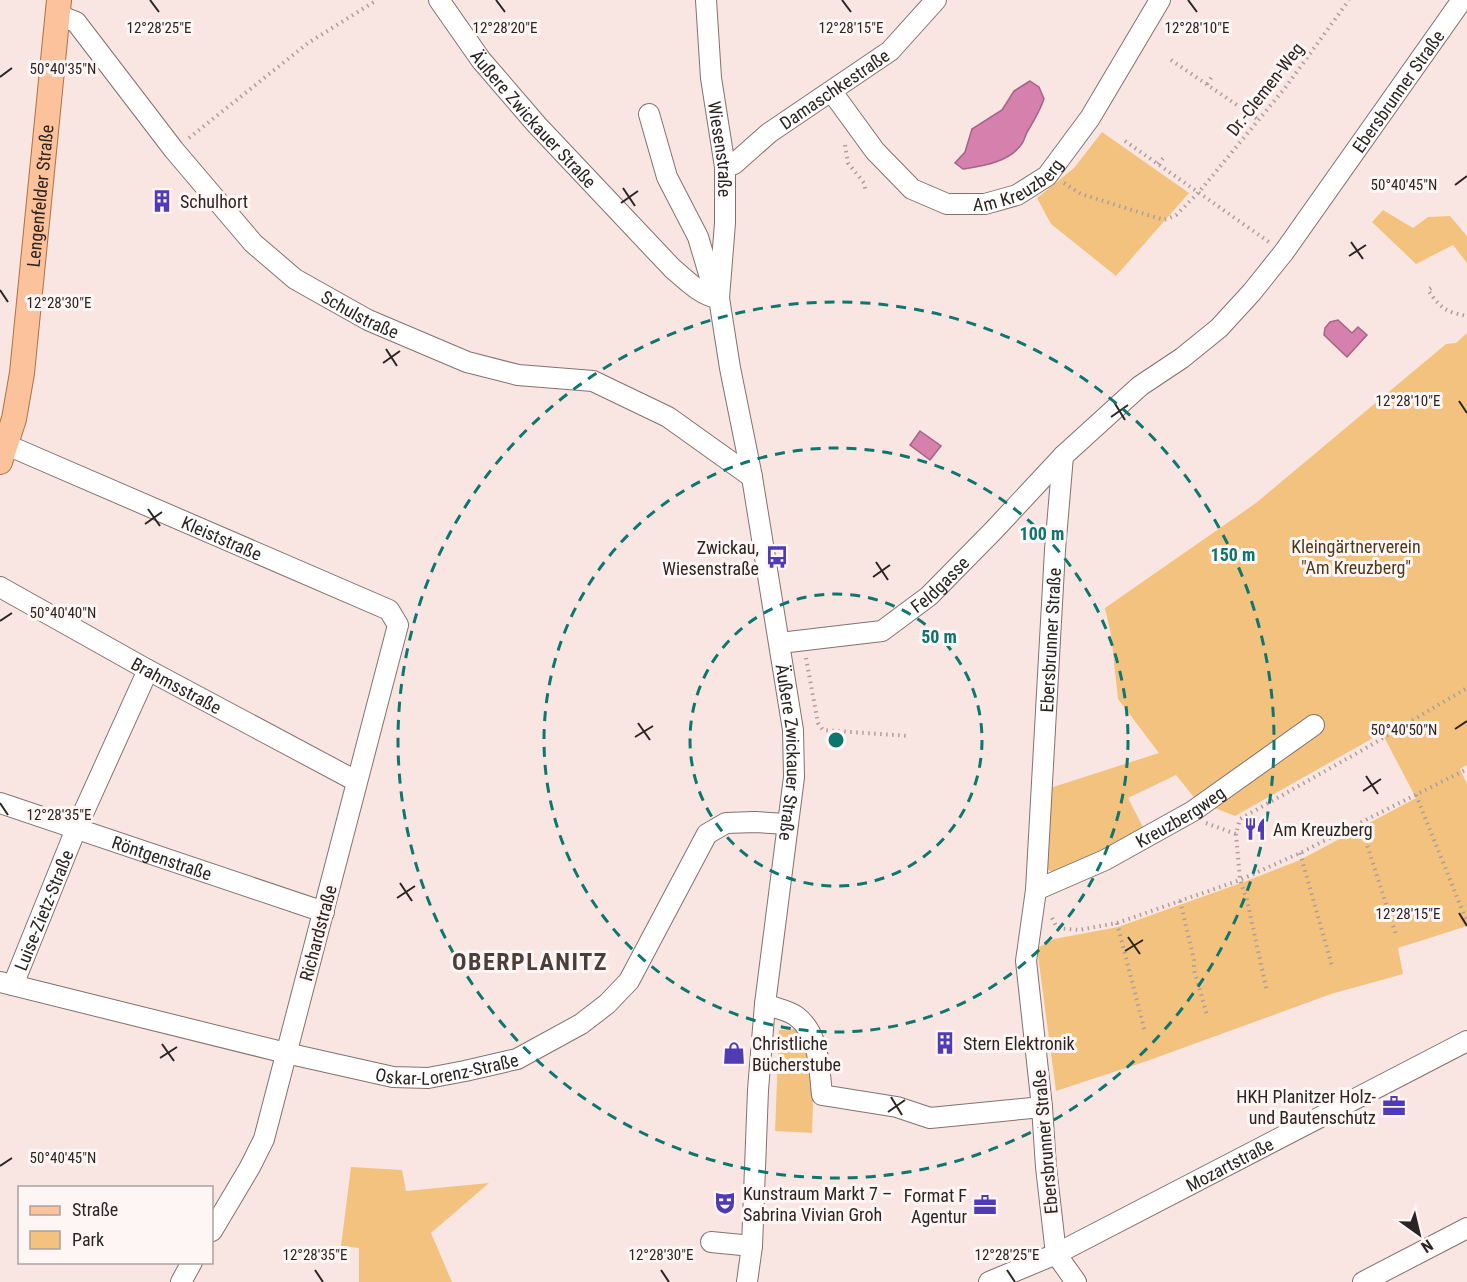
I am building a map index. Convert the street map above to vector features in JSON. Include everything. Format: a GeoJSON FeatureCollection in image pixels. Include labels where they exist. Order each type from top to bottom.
{"type":"FeatureCollection","features":[{"type":"Feature","properties":{"kind":"main road","name":"Lengenfelder Straße"},"geometry":{"type":"LineString","coordinates":[[3,453],[22,373],[35,260],[58,8]]}},
{"type":"Feature","properties":{"kind":"street","name":"Äußere Zwickauer Straße"},"geometry":{"type":"LineString","coordinates":[[439,0],[482,60],[537,125],[672,268],[693,285],[719,298]]}},
{"type":"Feature","properties":{"kind":"street","name":"Wiesenstraße"},"geometry":{"type":"LineString","coordinates":[[706,0],[711,78],[725,167],[725,223],[719,298]]}},
{"type":"Feature","properties":{"kind":"street","name":"Damaschkestraße"},"geometry":{"type":"LineString","coordinates":[[725,167],[734,164],[769,133],[890,51],[936,0]]}},
{"type":"Feature","properties":{"kind":"street","name":"Am Kreuzberg"},"geometry":{"type":"LineString","coordinates":[[832,92],[875,151],[912,189],[947,204],[985,204],[1017,195],[1047,176],[1090,118],[1161,0]]}},
{"type":"Feature","properties":{"kind":"street","name":"Ebersbrunner Straße"},"geometry":{"type":"LineString","coordinates":[[1076,1282],[1056,1254],[1026,961],[1036,890],[1055,550],[1063,456],[1140,386],[1182,358],[1219,328],[1252,292],[1284,252],[1462,0]]}},
{"type":"Feature","properties":{"kind":"street","name":"Schulstraße"},"geometry":{"type":"LineString","coordinates":[[58,8],[76,22],[174,150],[253,243],[296,279],[368,320],[467,362],[519,375],[593,381],[668,417],[752,477]]}},
{"type":"Feature","properties":{"kind":"street","name":"Äußere Zwickauer Straße"},"geometry":{"type":"LineString","coordinates":[[650,114],[667,177],[698,237],[714,291],[719,298],[730,368],[752,477],[793,730],[794,777],[765,1004],[758,1090],[752,1246],[747,1282]]}},
{"type":"Feature","properties":{"kind":"street","name":"Kleiststraße"},"geometry":{"type":"LineString","coordinates":[[3,453],[388,610],[398,625]]}},
{"type":"Feature","properties":{"kind":"street","name":"Feldgasse"},"geometry":{"type":"LineString","coordinates":[[780,643],[882,631],[929,596],[1063,456]]}},
{"type":"Feature","properties":{"kind":"street","name":"Brahmsstraße"},"geometry":{"type":"LineString","coordinates":[[0,587],[148,670],[356,781]]}},
{"type":"Feature","properties":{"kind":"street","name":"Richardstraße"},"geometry":{"type":"LineString","coordinates":[[213,1228],[264,1139],[398,625]]}},
{"type":"Feature","properties":{"kind":"street","name":"Luise-Zietz-Straße"},"geometry":{"type":"LineString","coordinates":[[6,983],[148,670]]}},
{"type":"Feature","properties":{"kind":"street","name":"Kreuzbergweg"},"geometry":{"type":"LineString","coordinates":[[1036,890],[1106,860],[1193,811],[1314,725]]}},
{"type":"Feature","properties":{"kind":"street","name":"Röntgenstraße"},"geometry":{"type":"LineString","coordinates":[[0,803],[324,912]]}},
{"type":"Feature","properties":{"kind":"street","name":"Oskar-Lorenz-Straße"},"geometry":{"type":"LineString","coordinates":[[6,983],[286,1053],[393,1077],[428,1078],[517,1059],[580,1024],[606,1004],[629,981],[707,834],[726,823],[787,824]]}},
{"type":"Feature","properties":{"kind":"street"},"geometry":{"type":"LineString","coordinates":[[765,1004],[795,1014],[809,1030],[817,1048],[822,1095],[897,1107],[930,1118],[1042,1107]]}},
{"type":"Feature","properties":{"kind":"street","name":"Mozartstraße"},"geometry":{"type":"LineString","coordinates":[[989,1282],[1056,1254],[1467,1041]]}},
{"type":"Feature","properties":{"kind":"street"},"geometry":{"type":"LineString","coordinates":[[1363,1282],[1467,1228]]}},
{"type":"Feature","properties":{"kind":"street"},"geometry":{"type":"LineString","coordinates":[[711,1242],[752,1246]]}},
{"type":"Feature","properties":{"kind":"street"},"geometry":{"type":"LineString","coordinates":[[181,1282],[191,1264]]}},
{"type":"Feature","properties":{"kind":"path"},"geometry":{"type":"LineString","coordinates":[[174,150],[308,43],[377,0]]}},
{"type":"Feature","properties":{"kind":"path","name":"Dr.-Clemen-Weg"},"geometry":{"type":"LineString","coordinates":[[1047,176],[1060,180],[1081,194],[1164,220],[1176,215],[1199,192],[1285,88],[1349,0]]}},
{"type":"Feature","properties":{"kind":"path"},"geometry":{"type":"LineString","coordinates":[[1171,60],[1259,120]]}},
{"type":"Feature","properties":{"kind":"path"},"geometry":{"type":"LineString","coordinates":[[1207,84],[1213,75]]}},
{"type":"Feature","properties":{"kind":"path"},"geometry":{"type":"LineString","coordinates":[[1125,141],[1284,252]]}},
{"type":"Feature","properties":{"kind":"path"},"geometry":{"type":"LineString","coordinates":[[845,145],[848,163],[864,183],[866,192]]}},
{"type":"Feature","properties":{"kind":"path"},"geometry":{"type":"LineString","coordinates":[[1158,164],[1166,155]]}},
{"type":"Feature","properties":{"kind":"path"},"geometry":{"type":"LineString","coordinates":[[1431,288],[1428,290],[1436,303],[1449,312],[1467,316]]}},
{"type":"Feature","properties":{"kind":"path"},"geometry":{"type":"LineString","coordinates":[[803,640],[818,723],[823,730],[909,736]]}},
{"type":"Feature","properties":{"kind":"path"},"geometry":{"type":"LineString","coordinates":[[1267,992],[1247,900],[1240,880],[1236,834],[1240,819],[1467,688]]}},
{"type":"Feature","properties":{"kind":"path"},"geometry":{"type":"LineString","coordinates":[[1057,882],[1052,917],[1057,928],[1079,930],[1117,923],[1240,880],[1300,853],[1467,769]]}},
{"type":"Feature","properties":{"kind":"path"},"geometry":{"type":"LineString","coordinates":[[1416,795],[1467,922]]}},
{"type":"Feature","properties":{"kind":"path"},"geometry":{"type":"LineString","coordinates":[[1200,821],[1236,834]]}},
{"type":"Feature","properties":{"kind":"path"},"geometry":{"type":"LineString","coordinates":[[1360,823],[1396,935]]}},
{"type":"Feature","properties":{"kind":"path"},"geometry":{"type":"LineString","coordinates":[[1300,853],[1332,966]]}},
{"type":"Feature","properties":{"kind":"path"},"geometry":{"type":"LineString","coordinates":[[1180,901],[1194,960],[1194,970],[1207,1015]]}},
{"type":"Feature","properties":{"kind":"path"},"geometry":{"type":"LineString","coordinates":[[1117,923],[1145,1032]]}},
{"type":"Feature","properties":{"kind":"green space"},"geometry":{"type":"Polygon","coordinates":[[[1102,132],[1189,193],[1116,276],[1051,224],[1037,198],[1074,168],[1102,132]]]}},
{"type":"Feature","properties":{"kind":"green space"},"geometry":{"type":"Polygon","coordinates":[[[1383,210],[1413,228],[1428,217],[1450,216],[1467,236],[1467,263],[1453,245],[1416,264],[1372,222],[1383,210]]]}},
{"type":"Feature","properties":{"kind":"green space","name":"Kleingärtnerverein \"Am Kreuzberg\""},"geometry":{"type":"Polygon","coordinates":[[[1467,333],[1467,765],[1460,769],[1467,784],[1467,926],[1398,948],[1403,974],[1331,994],[1147,1061],[1056,1091],[1037,948],[1054,939],[1118,927],[1300,860],[1416,798],[1382,733],[1235,816],[1197,801],[1176,775],[1128,798],[1146,833],[1058,875],[1045,868],[1050,788],[1159,753],[1118,699],[1111,634],[1105,608],[1256,503],[1446,344],[1456,343],[1467,333]]]}},
{"type":"Feature","properties":{"kind":"green space"},"geometry":{"type":"Polygon","coordinates":[[[797,1029],[810,1054],[812,1133],[775,1131],[779,1030],[797,1029]]]}},
{"type":"Feature","properties":{"kind":"green space"},"geometry":{"type":"Polygon","coordinates":[[[351,1167],[402,1170],[406,1191],[489,1183],[431,1233],[452,1282],[359,1282],[359,1248],[341,1246],[351,1167]]]}},
{"type":"Feature","properties":{"kind":"shaded area"},"geometry":{"type":"Polygon","coordinates":[[[1030,81],[1039,87],[1044,99],[1018,149],[1004,159],[988,164],[963,169],[955,163],[965,152],[972,129],[1002,110],[1014,91],[1030,81]]]}},
{"type":"Feature","properties":{"kind":"shaded area"},"geometry":{"type":"Polygon","coordinates":[[[1338,320],[1352,333],[1358,327],[1367,335],[1347,357],[1324,335],[1325,328],[1330,322],[1338,320]]]}},
{"type":"Feature","properties":{"kind":"shaded area"},"geometry":{"type":"Polygon","coordinates":[[[920,431],[941,446],[930,460],[910,445],[920,431]]]}},
{"type":"Feature","properties":{"kind":"place","name":"Schulhort"},"geometry":{"type":"Point","coordinates":[162,201]}},
{"type":"Feature","properties":{"kind":"place","name":"Zwickau, Wiesenstraße"},"geometry":{"type":"Point","coordinates":[777,557]}},
{"type":"Feature","properties":{"kind":"place","name":"Am Kreuzberg"},"geometry":{"type":"Point","coordinates":[1255,829]}},
{"type":"Feature","properties":{"kind":"place","name":"Stern Elektronik"},"geometry":{"type":"Point","coordinates":[945,1043]}},
{"type":"Feature","properties":{"kind":"place","name":"Christliche Bücherstube"},"geometry":{"type":"Point","coordinates":[734,1053]}},
{"type":"Feature","properties":{"kind":"place","name":"HKH Planitzer Holz- und Bautenschutz"},"geometry":{"type":"Point","coordinates":[1394,1106]}},
{"type":"Feature","properties":{"kind":"place","name":"Kunstraum Markt 7 – Sabrina Vivian Groh"},"geometry":{"type":"Point","coordinates":[725,1203]}},
{"type":"Feature","properties":{"kind":"place","name":"Format F Agentur"},"geometry":{"type":"Point","coordinates":[985,1205]}},
{"type":"Feature","properties":{"kind":"district","name":"OBERPLANITZ"},"geometry":{"type":"Point","coordinates":[530,962]}}]}
